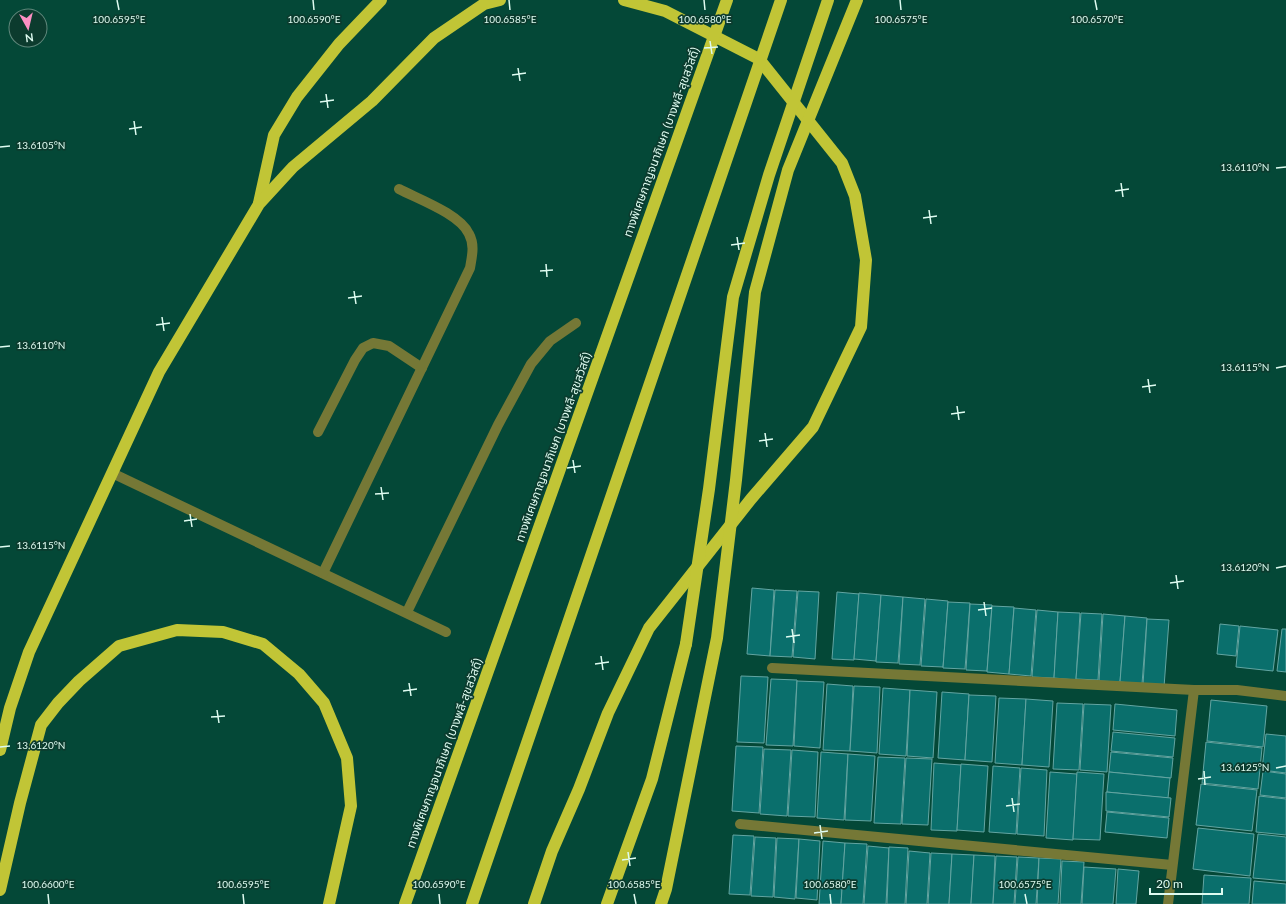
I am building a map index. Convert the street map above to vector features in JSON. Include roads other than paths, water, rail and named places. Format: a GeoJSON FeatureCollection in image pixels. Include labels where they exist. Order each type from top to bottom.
{"type":"FeatureCollection","features":[{"type":"Feature","properties":{"kind":"highway"},"geometry":{"type":"LineString","coordinates":[[259,204],[274,135],[297,97],[339,44],[380,0]]}},
{"type":"Feature","properties":{"kind":"highway"},"geometry":{"type":"LineString","coordinates":[[0,750],[10,708],[29,652],[159,372],[259,204],[293,166],[372,101],[434,38],[484,4],[500,0]]}},
{"type":"Feature","properties":{"kind":"highway"},"geometry":{"type":"LineString","coordinates":[[534,904],[552,852],[579,789],[608,712],[649,628],[751,498],[813,427],[861,328],[866,260],[855,196],[842,163],[759,59],[665,11],[624,0]]}},
{"type":"Feature","properties":{"kind":"highway","name":"ทางพิเศษกาญจนาภิเษก (บางพลี-สุขสวัสดิ์)"},"geometry":{"type":"LineString","coordinates":[[405,904],[727,0]]}},
{"type":"Feature","properties":{"kind":"highway"},"geometry":{"type":"LineString","coordinates":[[472,904],[781,0]]}},
{"type":"Feature","properties":{"kind":"highway"},"geometry":{"type":"LineString","coordinates":[[607,904],[652,779],[686,644],[709,489],[733,298],[769,175],[828,0]]}},
{"type":"Feature","properties":{"kind":"highway"},"geometry":{"type":"LineString","coordinates":[[661,904],[666,890],[717,638],[755,292],[788,170],[857,0]]}},
{"type":"Feature","properties":{"kind":"highway"},"geometry":{"type":"LineString","coordinates":[[0,890],[20,803],[41,725],[58,703],[79,681],[119,646],[177,630],[223,632],[264,644],[298,674],[324,703],[347,758],[351,806],[329,904]]}},
{"type":"Feature","properties":{"kind":"street"},"geometry":{"type":"LineString","coordinates":[[323,573],[470,268],[473,248],[469,234],[460,221],[399,189]]}},
{"type":"Feature","properties":{"kind":"street"},"geometry":{"type":"LineString","coordinates":[[407,612],[498,425],[531,364],[550,341],[576,323]]}},
{"type":"Feature","properties":{"kind":"street"},"geometry":{"type":"LineString","coordinates":[[318,432],[354,360],[363,348],[372,343],[389,346],[422,368]]}},
{"type":"Feature","properties":{"kind":"street"},"geometry":{"type":"LineString","coordinates":[[112,473],[407,612],[446,632]]}},
{"type":"Feature","properties":{"kind":"street"},"geometry":{"type":"LineString","coordinates":[[772,668],[1194,690],[1237,690],[1286,696]]}},
{"type":"Feature","properties":{"kind":"street"},"geometry":{"type":"LineString","coordinates":[[1168,904],[1194,690]]}},
{"type":"Feature","properties":{"kind":"street"},"geometry":{"type":"LineString","coordinates":[[740,824],[1172,865]]}}]}
